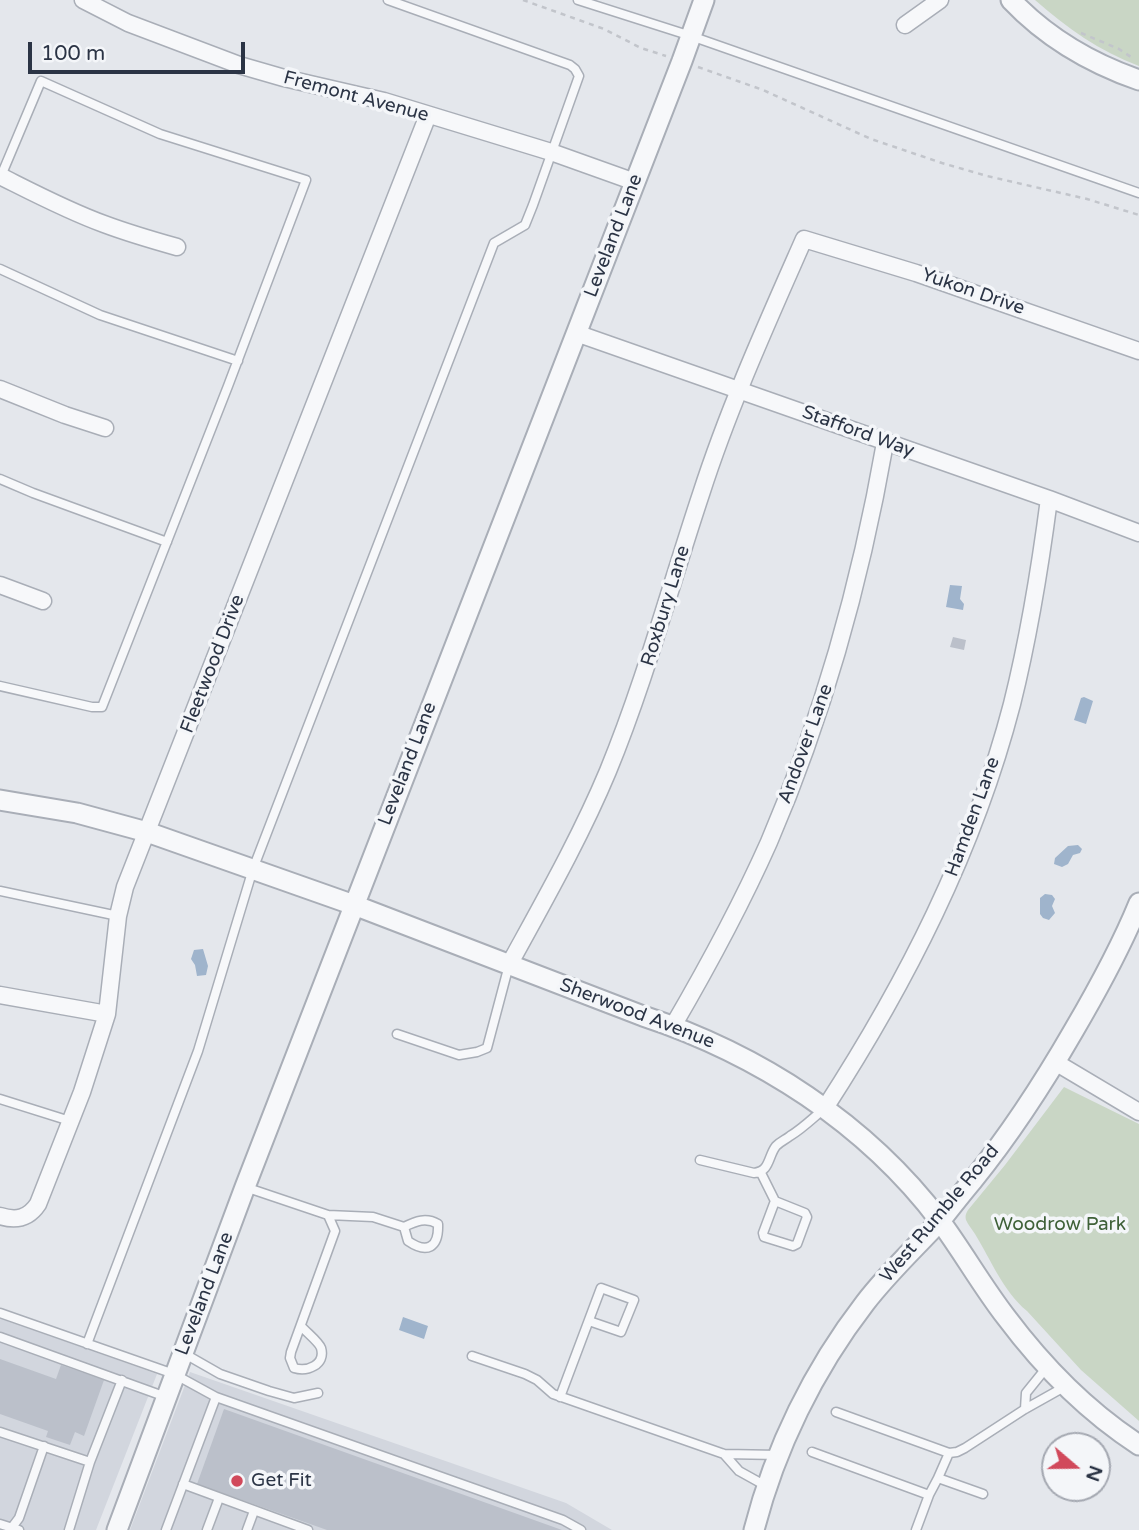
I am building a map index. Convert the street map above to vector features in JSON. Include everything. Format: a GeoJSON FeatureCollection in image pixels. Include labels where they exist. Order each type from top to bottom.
{"type":"FeatureCollection","features":[{"type":"Feature","properties":{"kind":"street","name":"Fremont Avenue"},"geometry":{"type":"LineString","coordinates":[[83,0],[128,23],[239,65],[384,101],[551,152],[635,182]]}},
{"type":"Feature","properties":{"kind":"street","name":"Leveland Lane"},"geometry":{"type":"LineString","coordinates":[[117,1530],[245,1187],[704,0]]}},
{"type":"Feature","properties":{"kind":"street"},"geometry":{"type":"LineString","coordinates":[[905,25],[940,0]]}},
{"type":"Feature","properties":{"kind":"street"},"geometry":{"type":"LineString","coordinates":[[1011,0],[1037,25],[1063,44],[1089,60],[1139,80]]}},
{"type":"Feature","properties":{"kind":"street","name":"Fleetwood Drive"},"geometry":{"type":"LineString","coordinates":[[0,1216],[24,1218],[33,1212],[38,1204],[107,1014],[118,916],[125,887],[428,115]]}},
{"type":"Feature","properties":{"kind":"street"},"geometry":{"type":"LineString","coordinates":[[0,177],[103,224],[177,247]]}},
{"type":"Feature","properties":{"kind":"street","name":"Yukon Drive"},"geometry":{"type":"LineString","coordinates":[[804,239],[916,273],[1139,351]]}},
{"type":"Feature","properties":{"kind":"street","name":"Roxbury Lane"},"geometry":{"type":"LineString","coordinates":[[509,965],[572,849],[607,772],[636,699],[701,493],[738,389],[804,239]]}},
{"type":"Feature","properties":{"kind":"street","name":"Stafford Way"},"geometry":{"type":"LineString","coordinates":[[576,333],[1139,533]]}},
{"type":"Feature","properties":{"kind":"street"},"geometry":{"type":"LineString","coordinates":[[0,389],[105,428]]}},
{"type":"Feature","properties":{"kind":"street","name":"Andover Lane"},"geometry":{"type":"LineString","coordinates":[[673,1026],[743,899],[806,749],[850,608],[863,557],[884,443]]}},
{"type":"Feature","properties":{"kind":"street","name":"Hamden Lane"},"geometry":{"type":"LineString","coordinates":[[825,1108],[859,1056],[919,948],[973,825],[1011,707],[1027,640],[1049,499]]}},
{"type":"Feature","properties":{"kind":"street"},"geometry":{"type":"LineString","coordinates":[[0,585],[43,601]]}},
{"type":"Feature","properties":{"kind":"street","name":"Sherwood Avenue"},"geometry":{"type":"LineString","coordinates":[[0,800],[78,813],[147,832],[253,869],[673,1026],[722,1046],[768,1071],[825,1108],[891,1166],[940,1221],[1006,1317],[1048,1366],[1100,1416],[1139,1445]]}},
{"type":"Feature","properties":{"kind":"street","name":"West Rumble Road"},"geometry":{"type":"LineString","coordinates":[[754,1530],[767,1486],[800,1407],[839,1339],[901,1260],[940,1221],[976,1177],[1013,1126],[1055,1062],[1134,928],[1139,903]]}},
{"type":"Feature","properties":{"kind":"street"},"geometry":{"type":"LineString","coordinates":[[0,995],[107,1014]]}},
{"type":"Feature","properties":{"kind":"street"},"geometry":{"type":"LineString","coordinates":[[1055,1062],[1139,1112]]}},
{"type":"Feature","properties":{"kind":"lane"},"geometry":{"type":"LineString","coordinates":[[87,1344],[198,1051],[253,869],[494,243],[525,225],[579,76],[570,65],[388,0]]}},
{"type":"Feature","properties":{"kind":"lane"},"geometry":{"type":"LineString","coordinates":[[578,0],[691,36],[1139,193]]}},
{"type":"Feature","properties":{"kind":"lane"},"geometry":{"type":"LineString","coordinates":[[0,177],[41,80],[160,134],[306,180],[102,708],[0,686]]}},
{"type":"Feature","properties":{"kind":"lane"},"geometry":{"type":"LineString","coordinates":[[0,269],[100,315],[238,361]]}},
{"type":"Feature","properties":{"kind":"lane"},"geometry":{"type":"LineString","coordinates":[[0,479],[167,542]]}},
{"type":"Feature","properties":{"kind":"lane"},"geometry":{"type":"LineString","coordinates":[[0,891],[118,916]]}},
{"type":"Feature","properties":{"kind":"lane"},"geometry":{"type":"LineString","coordinates":[[397,1034],[459,1055],[487,1048],[509,965]]}},
{"type":"Feature","properties":{"kind":"lane"},"geometry":{"type":"LineString","coordinates":[[0,1099],[70,1121]]}},
{"type":"Feature","properties":{"kind":"lane"},"geometry":{"type":"LineString","coordinates":[[700,1160],[761,1173],[766,1169],[773,1150],[780,1142],[825,1108]]}},
{"type":"Feature","properties":{"kind":"lane"},"geometry":{"type":"LineString","coordinates":[[761,1173],[775,1201],[805,1213],[807,1217],[793,1246],[764,1237],[763,1233],[775,1201]]}},
{"type":"Feature","properties":{"kind":"lane"},"geometry":{"type":"LineString","coordinates":[[245,1187],[328,1215],[373,1217],[404,1227],[427,1219],[438,1224],[438,1234],[430,1247],[422,1248],[408,1241],[404,1227]]}},
{"type":"Feature","properties":{"kind":"lane"},"geometry":{"type":"LineString","coordinates":[[301,1326],[320,1344],[322,1351],[315,1365],[301,1370],[294,1368],[290,1358],[301,1326],[335,1231],[328,1215]]}},
{"type":"Feature","properties":{"kind":"lane"},"geometry":{"type":"LineString","coordinates":[[560,1397],[601,1288],[634,1300],[621,1332],[589,1321]]}},
{"type":"Feature","properties":{"kind":"lane"},"geometry":{"type":"LineString","coordinates":[[0,1314],[174,1374],[216,1397],[551,1516],[582,1530]]}},
{"type":"Feature","properties":{"kind":"lane"},"geometry":{"type":"LineString","coordinates":[[0,1337],[166,1397]]}},
{"type":"Feature","properties":{"kind":"lane"},"geometry":{"type":"LineString","coordinates":[[182,1353],[220,1374],[269,1391],[294,1398],[318,1393]]}},
{"type":"Feature","properties":{"kind":"lane"},"geometry":{"type":"LineString","coordinates":[[472,1356],[537,1380],[560,1397],[724,1454],[779,1455]]}},
{"type":"Feature","properties":{"kind":"lane"},"geometry":{"type":"LineString","coordinates":[[1025,1409],[1026,1393],[1048,1366]]}},
{"type":"Feature","properties":{"kind":"lane"},"geometry":{"type":"LineString","coordinates":[[69,1530],[90,1462],[122,1380]]}},
{"type":"Feature","properties":{"kind":"lane"},"geometry":{"type":"LineString","coordinates":[[836,1412],[949,1453],[965,1448],[1066,1386]]}},
{"type":"Feature","properties":{"kind":"lane"},"geometry":{"type":"LineString","coordinates":[[166,1530],[216,1397]]}},
{"type":"Feature","properties":{"kind":"lane"},"geometry":{"type":"LineString","coordinates":[[1,1434],[90,1462]]}},
{"type":"Feature","properties":{"kind":"lane"},"geometry":{"type":"LineString","coordinates":[[0,1524],[13,1529],[44,1446]]}},
{"type":"Feature","properties":{"kind":"lane"},"geometry":{"type":"LineString","coordinates":[[812,1451],[929,1494]]}},
{"type":"Feature","properties":{"kind":"lane"},"geometry":{"type":"LineString","coordinates":[[916,1530],[929,1494],[949,1453]]}},
{"type":"Feature","properties":{"kind":"lane"},"geometry":{"type":"LineString","coordinates":[[724,1454],[739,1471],[767,1486]]}},
{"type":"Feature","properties":{"kind":"lane"},"geometry":{"type":"LineString","coordinates":[[938,1478],[983,1494]]}},
{"type":"Feature","properties":{"kind":"lane"},"geometry":{"type":"LineString","coordinates":[[183,1484],[288,1527],[308,1530]]}},
{"type":"Feature","properties":{"kind":"lane"},"geometry":{"type":"LineString","coordinates":[[207,1530],[219,1498]]}},
{"type":"Feature","properties":{"kind":"lane"},"geometry":{"type":"LineString","coordinates":[[247,1530],[254,1511]]}},
{"type":"Feature","properties":{"kind":"path"},"geometry":{"type":"LineString","coordinates":[[523,0],[604,29],[641,48],[667,56]]}},
{"type":"Feature","properties":{"kind":"path"},"geometry":{"type":"LineString","coordinates":[[1075,31],[1119,49],[1139,61]]}},
{"type":"Feature","properties":{"kind":"path"},"geometry":{"type":"LineString","coordinates":[[698,67],[764,90],[871,139],[942,163],[1049,189],[1139,215]]}},
{"type":"Feature","properties":{"kind":"shaded area"},"geometry":{"type":"Polygon","coordinates":[[[0,1318],[157,1374],[96,1530],[0,1530],[0,1318]]]}},
{"type":"Feature","properties":{"kind":"shaded area"},"geometry":{"type":"Polygon","coordinates":[[[190,1372],[566,1503],[612,1530],[130,1530],[190,1372]]]}},
{"type":"Feature","properties":{"kind":"green space"},"geometry":{"type":"Polygon","coordinates":[[[1035,0],[1139,0],[1139,66],[1084,38],[1035,0]]]}},
{"type":"Feature","properties":{"kind":"green space","name":"Woodrow Park"},"geometry":{"type":"Polygon","coordinates":[[[1064,1087],[1139,1124],[1139,1421],[1081,1370],[1019,1303],[1004,1285],[966,1220],[968,1210],[1064,1087]]]}},
{"type":"Feature","properties":{"kind":"water"},"geometry":{"type":"Polygon","coordinates":[[[950,585],[962,586],[960,599],[964,604],[963,610],[946,607],[950,585]]]}},
{"type":"Feature","properties":{"kind":"water"},"geometry":{"type":"Polygon","coordinates":[[[1081,698],[1093,701],[1086,724],[1074,720],[1081,698]]]}},
{"type":"Feature","properties":{"kind":"water"},"geometry":{"type":"Polygon","coordinates":[[[1078,845],[1082,849],[1080,853],[1073,855],[1068,864],[1062,867],[1054,864],[1055,858],[1068,846],[1078,845]]]}},
{"type":"Feature","properties":{"kind":"water"},"geometry":{"type":"Polygon","coordinates":[[[1045,894],[1052,895],[1055,899],[1052,906],[1055,913],[1049,920],[1040,914],[1040,898],[1045,894]]]}},
{"type":"Feature","properties":{"kind":"water"},"geometry":{"type":"Polygon","coordinates":[[[203,949],[208,966],[206,975],[197,976],[191,959],[194,950],[203,949]]]}},
{"type":"Feature","properties":{"kind":"water"},"geometry":{"type":"Polygon","coordinates":[[[403,1317],[428,1326],[424,1339],[399,1330],[403,1317]]]}},
{"type":"Feature","properties":{"kind":"building"},"geometry":{"type":"Polygon","coordinates":[[[953,637],[966,640],[964,650],[950,647],[953,637]]]}},
{"type":"Feature","properties":{"kind":"building"},"geometry":{"type":"Polygon","coordinates":[[[0,1359],[56,1379],[61,1365],[104,1380],[84,1436],[75,1432],[70,1445],[46,1437],[48,1431],[0,1414],[0,1359]]]}},
{"type":"Feature","properties":{"kind":"building"},"geometry":{"type":"Polygon","coordinates":[[[224,1409],[562,1530],[327,1530],[197,1484],[224,1409]]]}},
{"type":"Feature","properties":{"kind":"place","name":"Get Fit"},"geometry":{"type":"Point","coordinates":[237,1481]}}]}
